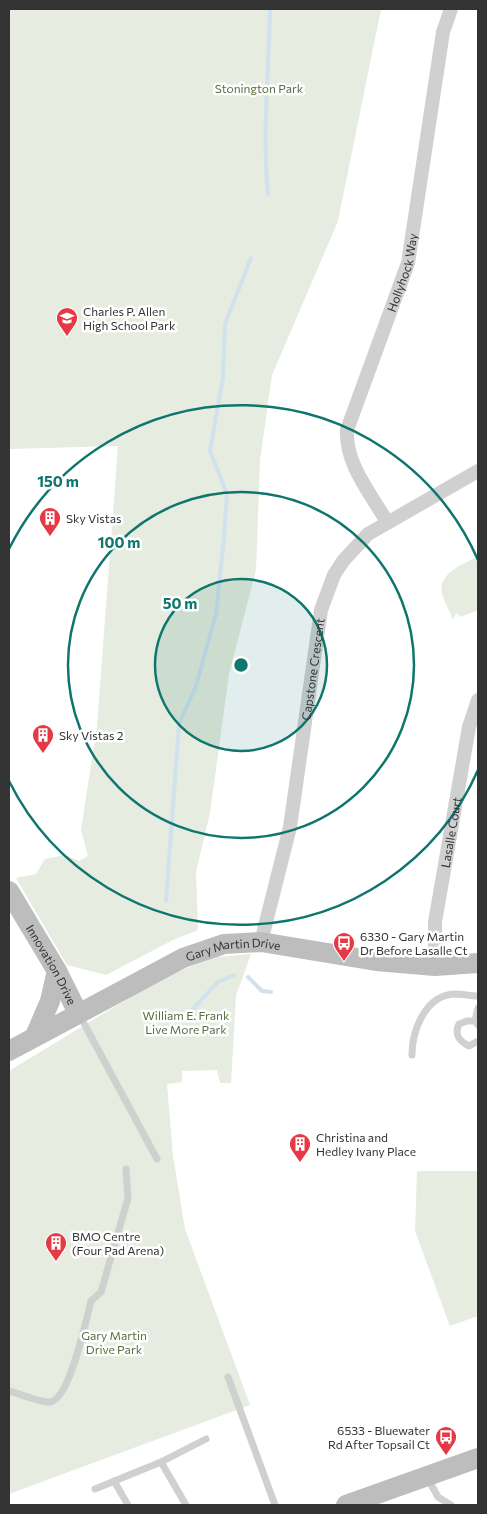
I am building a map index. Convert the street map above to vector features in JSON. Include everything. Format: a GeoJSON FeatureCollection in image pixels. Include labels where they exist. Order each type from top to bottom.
{"type":"FeatureCollection","features":[{"type":"Feature","properties":{"kind":"street","name":"Hollyhock Way"},"geometry":{"type":"LineString","coordinates":[[387,522],[350,455],[347,430],[408,263],[442,40],[451,9]]}},
{"type":"Feature","properties":{"kind":"street","name":"Capstone Crescent"},"geometry":{"type":"LineString","coordinates":[[261,942],[290,827],[321,610],[330,583],[343,560],[368,534],[478,471]]}},
{"type":"Feature","properties":{"kind":"street","name":"Lasalle Court"},"geometry":{"type":"LineString","coordinates":[[435,966],[434,922],[469,727],[478,700]]}},
{"type":"Feature","properties":{"kind":"street","name":"Innovation Drive"},"geometry":{"type":"LineString","coordinates":[[9,891],[57,971],[78,1013]]}},
{"type":"Feature","properties":{"kind":"street","name":"Gary Martin Drive"},"geometry":{"type":"LineString","coordinates":[[9,1051],[183,958],[224,944],[261,942],[376,961],[435,966],[478,963]]}},
{"type":"Feature","properties":{"kind":"street"},"geometry":{"type":"LineString","coordinates":[[35,1036],[50,1001],[57,971]]}},
{"type":"Feature","properties":{"kind":"street"},"geometry":{"type":"LineString","coordinates":[[346,1505],[478,1458]]}},
{"type":"Feature","properties":{"kind":"lane"},"geometry":{"type":"LineString","coordinates":[[412,1055],[414,1032],[419,1019],[437,1001],[453,994],[478,996]]}},
{"type":"Feature","properties":{"kind":"lane"},"geometry":{"type":"LineString","coordinates":[[478,1008],[477,1023],[467,1021],[460,1024],[456,1030],[458,1038],[463,1044],[469,1046],[478,1041]]}},
{"type":"Feature","properties":{"kind":"lane"},"geometry":{"type":"LineString","coordinates":[[78,1013],[157,1159]]}},
{"type":"Feature","properties":{"kind":"lane"},"geometry":{"type":"LineString","coordinates":[[9,1390],[49,1402],[56,1399],[68,1384],[91,1302],[102,1292],[128,1198],[126,1169]]}},
{"type":"Feature","properties":{"kind":"lane"},"geometry":{"type":"LineString","coordinates":[[228,1377],[275,1505]]}},
{"type":"Feature","properties":{"kind":"lane"},"geometry":{"type":"LineString","coordinates":[[95,1489],[161,1462],[206,1439]]}},
{"type":"Feature","properties":{"kind":"lane"},"geometry":{"type":"LineString","coordinates":[[161,1462],[186,1505]]}},
{"type":"Feature","properties":{"kind":"lane"},"geometry":{"type":"LineString","coordinates":[[426,1476],[438,1497],[451,1505]]}},
{"type":"Feature","properties":{"kind":"lane"},"geometry":{"type":"LineString","coordinates":[[114,1481],[128,1505]]}},
{"type":"Feature","properties":{"kind":"green space","name":"Stonington Park"},"geometry":{"type":"Polygon","coordinates":[[[9,9],[381,9],[338,221],[272,375],[260,460],[256,570],[229,674],[210,813],[196,872],[198,930],[173,940],[106,975],[67,965],[16,878],[36,874],[45,859],[65,855],[79,861],[88,856],[81,830],[97,726],[118,446],[9,449],[9,9]]]}},
{"type":"Feature","properties":{"kind":"green space"},"geometry":{"type":"Polygon","coordinates":[[[478,557],[478,610],[461,617],[456,613],[453,620],[442,593],[444,580],[452,570],[478,557]]]}},
{"type":"Feature","properties":{"kind":"green space","name":"Gary Martin Drive Park"},"geometry":{"type":"Polygon","coordinates":[[[251,954],[236,996],[231,1083],[220,1083],[217,1070],[182,1071],[182,1082],[167,1084],[173,1156],[185,1229],[250,1405],[9,1494],[9,1071],[134,995],[180,971],[216,957],[251,954]]]}},
{"type":"Feature","properties":{"kind":"green space"},"geometry":{"type":"Polygon","coordinates":[[[417,1171],[478,1171],[478,1316],[450,1326],[415,1231],[417,1171]]]}},
{"type":"Feature","properties":{"kind":"waterway"},"geometry":{"type":"LineString","coordinates":[[268,194],[266,124],[270,9]]}},
{"type":"Feature","properties":{"kind":"waterway"},"geometry":{"type":"LineString","coordinates":[[166,901],[179,724],[196,686],[216,614],[224,537],[227,494],[210,451],[223,377],[225,324],[251,258]]}},
{"type":"Feature","properties":{"kind":"waterway"},"geometry":{"type":"LineString","coordinates":[[193,1009],[218,982],[234,975]]}},
{"type":"Feature","properties":{"kind":"waterway"},"geometry":{"type":"LineString","coordinates":[[248,977],[262,991],[271,992]]}},
{"type":"Feature","properties":{"kind":"place","name":"Charles P. Allen High School Park"},"geometry":{"type":"Point","coordinates":[67,337]}},
{"type":"Feature","properties":{"kind":"place","name":"Sky Vistas"},"geometry":{"type":"Point","coordinates":[50,537]}},
{"type":"Feature","properties":{"kind":"place","name":"Sky Vistas 2"},"geometry":{"type":"Point","coordinates":[43,754]}},
{"type":"Feature","properties":{"kind":"place","name":"6330 - Gary Martin Dr Before Lasalle Ct"},"geometry":{"type":"Point","coordinates":[344,962]}},
{"type":"Feature","properties":{"kind":"place","name":"Christina and Hedley Ivany Place"},"geometry":{"type":"Point","coordinates":[300,1163]}},
{"type":"Feature","properties":{"kind":"place","name":"BMO Centre (Four Pad Arena)"},"geometry":{"type":"Point","coordinates":[56,1262]}},
{"type":"Feature","properties":{"kind":"place","name":"6533 - Bluewater Rd After Topsail Ct"},"geometry":{"type":"Point","coordinates":[446,1456]}},
{"type":"Feature","properties":{"kind":"park label","name":"William E. Frank Live More Park"},"geometry":{"type":"Point","coordinates":[186,1022]}}]}
